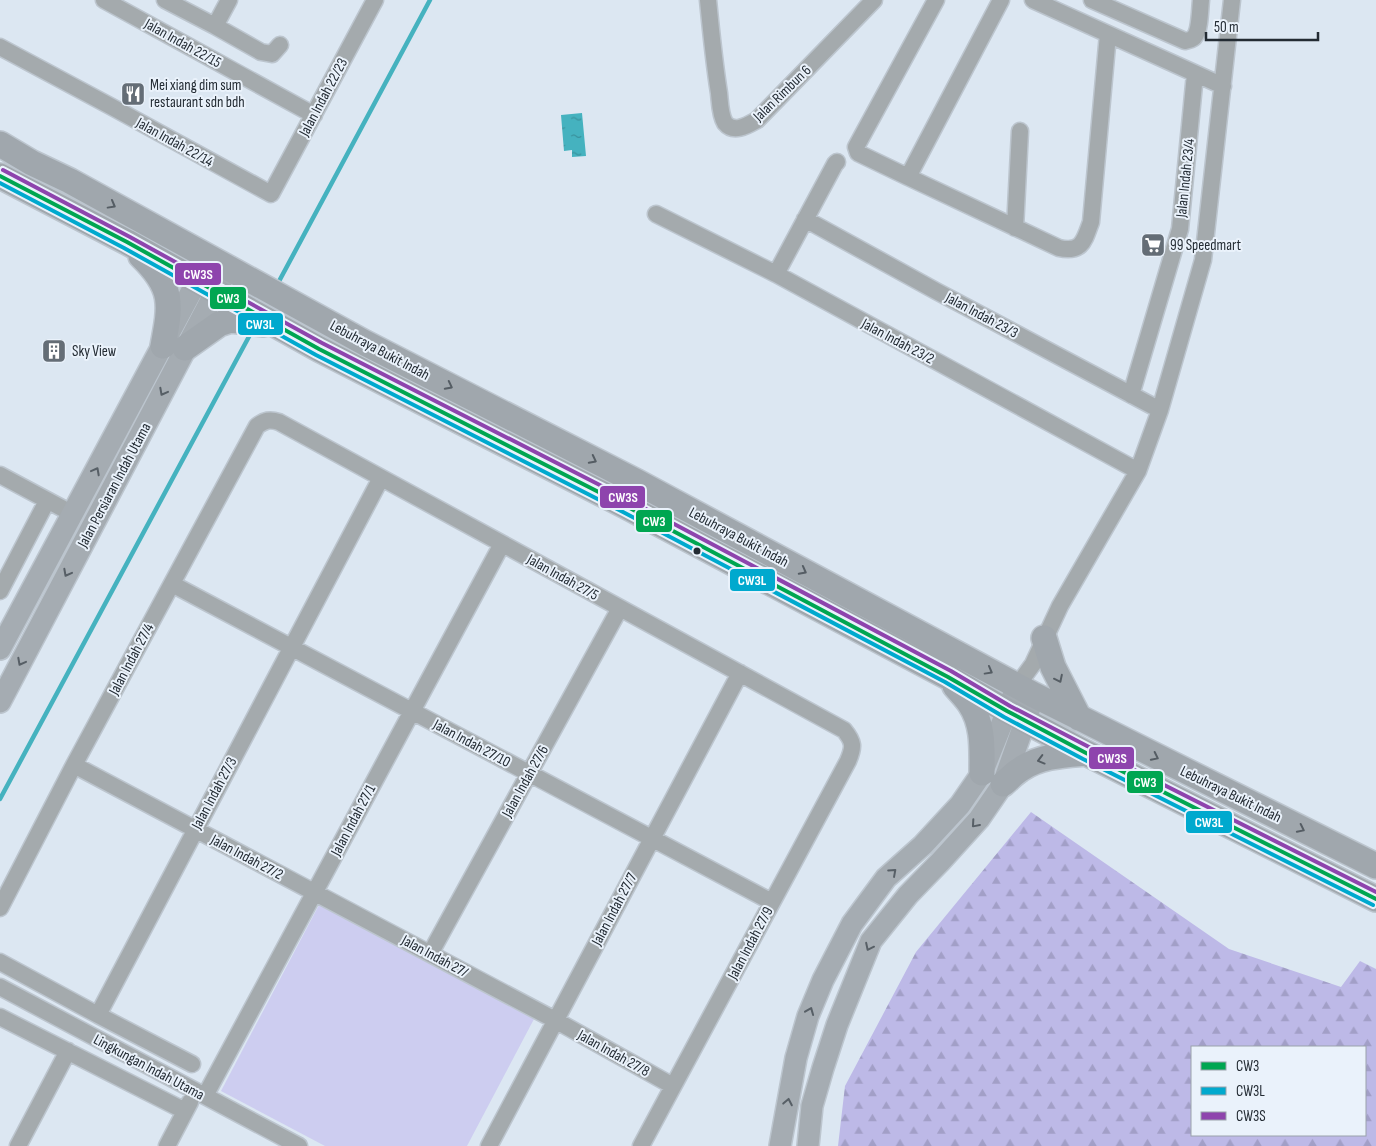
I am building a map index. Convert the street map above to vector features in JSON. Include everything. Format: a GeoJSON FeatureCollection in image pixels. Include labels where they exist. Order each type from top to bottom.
{"type":"FeatureCollection","features":[{"type":"Feature","properties":{"kind":"highway","name":"Lebuhraya Bukit Indah"},"geometry":{"type":"LineString","coordinates":[[0,144],[32,164],[70,182],[365,343],[637,482],[1026,691],[1376,866]]}},
{"type":"Feature","properties":{"kind":"highway"},"geometry":{"type":"LineString","coordinates":[[0,176],[127,242],[207,287],[237,313],[174,347],[165,287],[153,268],[127,242]]}},
{"type":"Feature","properties":{"kind":"highway","name":"Lebuhraya Bukit Indah"},"geometry":{"type":"LineString","coordinates":[[237,313],[278,325],[319,349],[626,506],[948,677],[1086,753],[1376,899]]}},
{"type":"Feature","properties":{"kind":"highway"},"geometry":{"type":"LineString","coordinates":[[1044,638],[1053,667],[1079,718]]}},
{"type":"Feature","properties":{"kind":"highway"},"geometry":{"type":"LineString","coordinates":[[948,677],[970,705],[978,720],[992,778],[1019,770],[1032,762],[1054,756],[1086,753]]}},
{"type":"Feature","properties":{"kind":"main road","name":"Jalan Persiaran Indah Utama"},"geometry":{"type":"LineString","coordinates":[[0,650],[73,514],[174,347],[219,263]]}},
{"type":"Feature","properties":{"kind":"main road","name":"Jalan Persiaran Indah Utama"},"geometry":{"type":"LineString","coordinates":[[0,702],[174,347]]}},
{"type":"Feature","properties":{"kind":"main road"},"geometry":{"type":"LineString","coordinates":[[808,1146],[812,1106],[822,1068],[871,941],[908,895],[979,820],[992,778],[1026,691]]}},
{"type":"Feature","properties":{"kind":"main road"},"geometry":{"type":"LineString","coordinates":[[780,1146],[796,1058],[808,1016],[823,980],[852,924],[886,878],[923,845],[960,805],[992,778]]}},
{"type":"Feature","properties":{"kind":"street","name":"Jalan Indah 22/15"},"geometry":{"type":"LineString","coordinates":[[104,0],[314,115]]}},
{"type":"Feature","properties":{"kind":"street"},"geometry":{"type":"LineString","coordinates":[[165,0],[261,52],[272,54],[280,45]]}},
{"type":"Feature","properties":{"kind":"street"},"geometry":{"type":"LineString","coordinates":[[216,26],[229,0]]}},
{"type":"Feature","properties":{"kind":"street","name":"Jalan Indah 22/23"},"geometry":{"type":"LineString","coordinates":[[271,194],[375,0]]}},
{"type":"Feature","properties":{"kind":"street","name":"Jalan Rimbun 6"},"geometry":{"type":"LineString","coordinates":[[708,0],[714,64],[722,114],[726,124],[735,128],[745,127],[757,120],[874,0]]}},
{"type":"Feature","properties":{"kind":"street"},"geometry":{"type":"LineString","coordinates":[[936,0],[856,147],[858,153],[1059,248],[1070,250],[1080,247],[1086,238],[1091,222],[1108,34]]}},
{"type":"Feature","properties":{"kind":"street"},"geometry":{"type":"LineString","coordinates":[[908,177],[1001,0]]}},
{"type":"Feature","properties":{"kind":"street"},"geometry":{"type":"LineString","coordinates":[[1033,0],[1223,86]]}},
{"type":"Feature","properties":{"kind":"street"},"geometry":{"type":"LineString","coordinates":[[1092,0],[1184,40],[1190,40],[1195,36],[1198,29],[1201,0]]}},
{"type":"Feature","properties":{"kind":"street"},"geometry":{"type":"LineString","coordinates":[[1026,691],[1033,664],[1044,638],[1060,606],[1138,471],[1160,410],[1203,260],[1232,0]]}},
{"type":"Feature","properties":{"kind":"street","name":"Jalan Indah 22/14"},"geometry":{"type":"LineString","coordinates":[[0,47],[271,194]]}},
{"type":"Feature","properties":{"kind":"street","name":"Jalan Indah 23/4"},"geometry":{"type":"LineString","coordinates":[[1131,395],[1180,229],[1195,74]]}},
{"type":"Feature","properties":{"kind":"street"},"geometry":{"type":"LineString","coordinates":[[1015,228],[1020,131]]}},
{"type":"Feature","properties":{"kind":"street"},"geometry":{"type":"LineString","coordinates":[[776,274],[837,162]]}},
{"type":"Feature","properties":{"kind":"street","name":"Jalan Indah 23/2"},"geometry":{"type":"LineString","coordinates":[[656,214],[776,274],[1138,471]]}},
{"type":"Feature","properties":{"kind":"street","name":"Jalan Indah 23/3"},"geometry":{"type":"LineString","coordinates":[[805,219],[1160,410]]}},
{"type":"Feature","properties":{"kind":"street","name":"Jalan Indah 27/5"},"geometry":{"type":"LineString","coordinates":[[271,419],[844,730],[851,738]]}},
{"type":"Feature","properties":{"kind":"street","name":"Jalan Indah 27/4"},"geometry":{"type":"LineString","coordinates":[[0,908],[74,765],[257,426],[271,419]]}},
{"type":"Feature","properties":{"kind":"street"},"geometry":{"type":"LineString","coordinates":[[0,475],[73,514]]}},
{"type":"Feature","properties":{"kind":"street","name":"Jalan Indah 27/3"},"geometry":{"type":"LineString","coordinates":[[98,1014],[381,478]]}},
{"type":"Feature","properties":{"kind":"street"},"geometry":{"type":"LineString","coordinates":[[0,591],[47,501]]}},
{"type":"Feature","properties":{"kind":"street","name":"Jalan Indah 27/1"},"geometry":{"type":"LineString","coordinates":[[167,1146],[185,1111],[200,1094],[314,892],[502,544]]}},
{"type":"Feature","properties":{"kind":"street","name":"Jalan Indah 27/10"},"geometry":{"type":"LineString","coordinates":[[172,584],[772,902]]}},
{"type":"Feature","properties":{"kind":"street","name":"Jalan Indah 27/6"},"geometry":{"type":"LineString","coordinates":[[430,954],[620,608]]}},
{"type":"Feature","properties":{"kind":"street","name":"Jalan Indah 27/7"},"geometry":{"type":"LineString","coordinates":[[489,1146],[740,673]]}},
{"type":"Feature","properties":{"kind":"street","name":"Jalan Indah 27/9"},"geometry":{"type":"LineString","coordinates":[[641,1146],[848,761],[853,750],[851,738]]}},
{"type":"Feature","properties":{"kind":"street","name":"Jalan Indah 27/2"},"geometry":{"type":"LineString","coordinates":[[74,765],[314,892]]}},
{"type":"Feature","properties":{"kind":"street","name":"Jalan Indah 27/"},"geometry":{"type":"LineString","coordinates":[[314,892],[555,1020]]}},
{"type":"Feature","properties":{"kind":"street"},"geometry":{"type":"LineString","coordinates":[[0,962],[192,1064]]}},
{"type":"Feature","properties":{"kind":"street","name":"Lingkungan Indah Utama"},"geometry":{"type":"LineString","coordinates":[[0,987],[299,1146]]}},
{"type":"Feature","properties":{"kind":"street"},"geometry":{"type":"LineString","coordinates":[[0,1017],[185,1111]]}},
{"type":"Feature","properties":{"kind":"street","name":"Jalan Indah 27/8"},"geometry":{"type":"LineString","coordinates":[[555,1020],[673,1086]]}},
{"type":"Feature","properties":{"kind":"street"},"geometry":{"type":"LineString","coordinates":[[18,1146],[68,1052]]}},
{"type":"Feature","properties":{"kind":"green space"},"geometry":{"type":"Polygon","coordinates":[[[1031,812],[1229,949],[1341,987],[1360,961],[1376,969],[1376,1146],[838,1146],[845,1086],[916,952],[1031,812]]]}},
{"type":"Feature","properties":{"kind":"shaded area"},"geometry":{"type":"Polygon","coordinates":[[[319,905],[534,1019],[467,1146],[325,1146],[221,1091],[319,905]]]}},
{"type":"Feature","properties":{"kind":"water"},"geometry":{"type":"Polygon","coordinates":[[[582,113],[586,156],[572,157],[572,150],[564,151],[561,115],[582,113]]]}},
{"type":"Feature","properties":{"kind":"waterway"},"geometry":{"type":"LineString","coordinates":[[277,285],[430,0]]}},
{"type":"Feature","properties":{"kind":"waterway"},"geometry":{"type":"LineString","coordinates":[[0,799],[252,331]]}},
{"type":"Feature","properties":{"kind":"transit line","name":"CW3S"},"geometry":{"type":"LineString","coordinates":[[3,170],[130,237],[322,343],[629,500],[951,671],[1010,706],[1376,892]]}},
{"type":"Feature","properties":{"kind":"transit line","name":"CW3"},"geometry":{"type":"LineString","coordinates":[[0,176],[127,242],[319,349],[626,506],[948,677],[1086,753],[1376,899]]}},
{"type":"Feature","properties":{"kind":"transit line","name":"CW3L"},"geometry":{"type":"LineString","coordinates":[[0,183],[124,248],[316,355],[623,512],[945,682],[1004,717],[1083,759],[1373,905]]}},
{"type":"Feature","properties":{"kind":"place","name":"Mei xiang dim sum restaurant sdn bdh"},"geometry":{"type":"Point","coordinates":[133,94]}},
{"type":"Feature","properties":{"kind":"place","name":"99 Speedmart"},"geometry":{"type":"Point","coordinates":[1153,245]}},
{"type":"Feature","properties":{"kind":"place","name":"Sky View"},"geometry":{"type":"Point","coordinates":[54,351]}}]}
